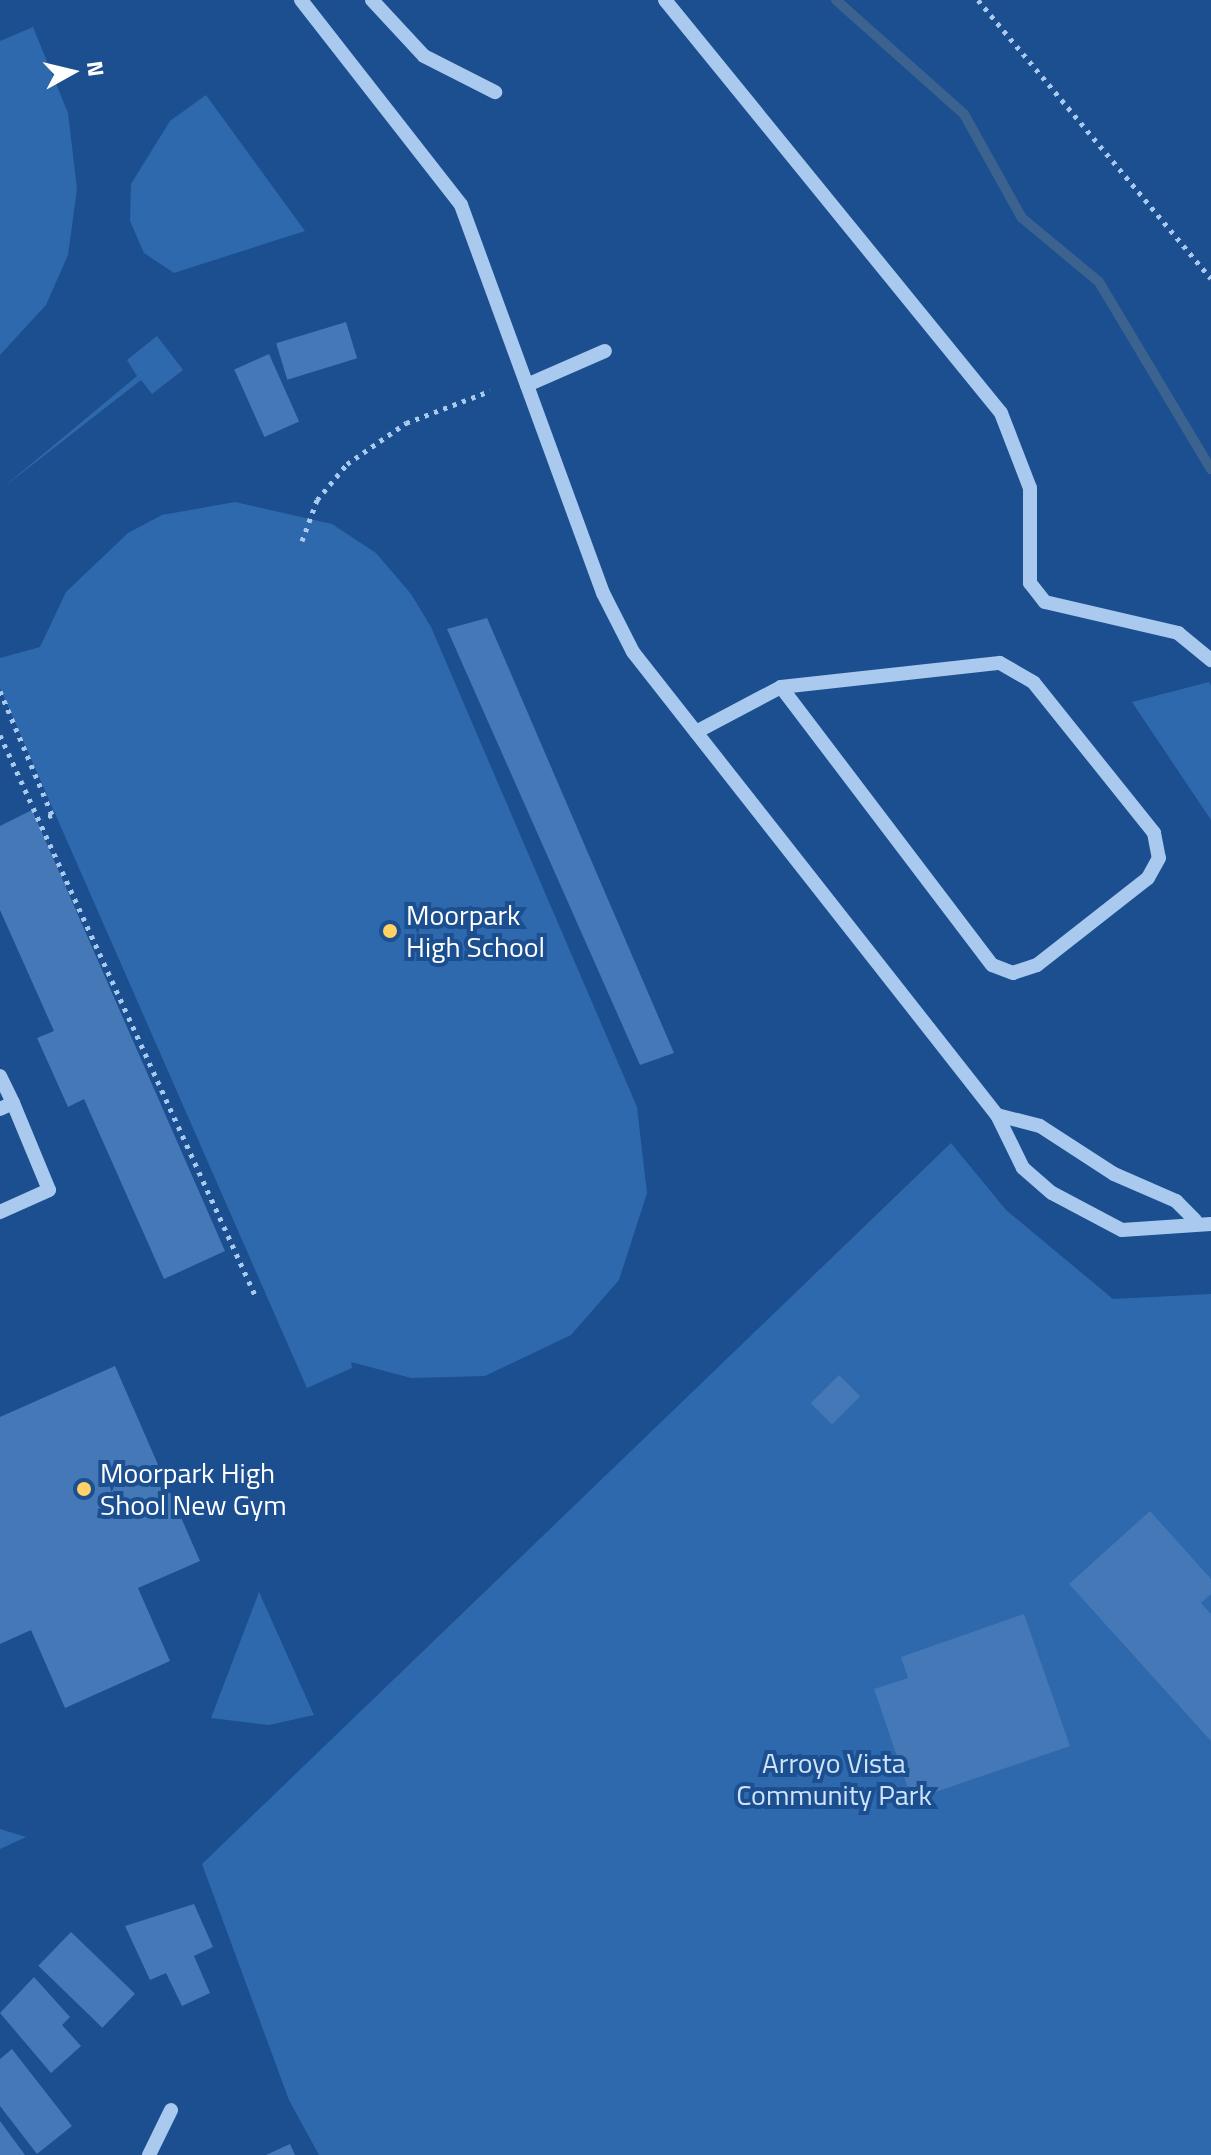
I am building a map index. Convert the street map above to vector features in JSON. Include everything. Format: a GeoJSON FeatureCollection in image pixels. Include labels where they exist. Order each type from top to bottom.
{"type":"FeatureCollection","features":[{"type":"Feature","properties":{"kind":"street"},"geometry":{"type":"LineString","coordinates":[[301,0],[461,205],[603,593],[633,652],[997,1115],[1023,1168],[1052,1193],[1122,1230],[1153,1232],[1195,1220],[1211,1224]]}},
{"type":"Feature","properties":{"kind":"street"},"geometry":{"type":"LineString","coordinates":[[372,0],[424,56],[457,79],[495,92]]}},
{"type":"Feature","properties":{"kind":"street"},"geometry":{"type":"LineString","coordinates":[[665,0],[1001,413],[1030,488],[1030,583],[1045,602],[1178,633],[1211,660]]}},
{"type":"Feature","properties":{"kind":"street"},"geometry":{"type":"LineString","coordinates":[[527,385],[605,351]]}},
{"type":"Feature","properties":{"kind":"street"},"geometry":{"type":"LineString","coordinates":[[696,732],[781,687],[961,664],[1017,668],[1154,833],[1159,858],[1148,878],[1037,965],[1013,973],[992,965],[781,687]]}},
{"type":"Feature","properties":{"kind":"street"},"geometry":{"type":"LineString","coordinates":[[0,1076],[6,1106],[49,1190],[0,1212]]}},
{"type":"Feature","properties":{"kind":"street"},"geometry":{"type":"LineString","coordinates":[[997,1115],[1040,1126],[1114,1174],[1176,1201],[1195,1220]]}},
{"type":"Feature","properties":{"kind":"street"},"geometry":{"type":"LineString","coordinates":[[149,2155],[171,2110]]}},
{"type":"Feature","properties":{"kind":"path"},"geometry":{"type":"LineString","coordinates":[[978,0],[1211,279]]}},
{"type":"Feature","properties":{"kind":"path"},"geometry":{"type":"LineString","coordinates":[[302,541],[317,500],[347,464],[406,423],[490,391]]}},
{"type":"Feature","properties":{"kind":"path"},"geometry":{"type":"LineString","coordinates":[[0,691],[52,815],[42,818]]}},
{"type":"Feature","properties":{"kind":"path"},"geometry":{"type":"LineString","coordinates":[[0,735],[42,818],[255,1295]]}},
{"type":"Feature","properties":{"kind":"green space"},"geometry":{"type":"Polygon","coordinates":[[[33,27],[68,113],[77,189],[68,255],[46,305],[0,355],[0,41],[33,27]]]}},
{"type":"Feature","properties":{"kind":"green space"},"geometry":{"type":"Polygon","coordinates":[[[206,95],[305,231],[174,273],[144,253],[130,221],[131,184],[170,121],[206,95]]]}},
{"type":"Feature","properties":{"kind":"green space"},"geometry":{"type":"Polygon","coordinates":[[[157,336],[183,370],[152,394],[141,380],[0,490],[137,376],[127,360],[157,336]]]}},
{"type":"Feature","properties":{"kind":"green space"},"geometry":{"type":"Polygon","coordinates":[[[235,502],[332,524],[376,553],[411,594],[431,627],[637,1107],[647,1193],[619,1280],[571,1335],[485,1376],[411,1378],[351,1362],[352,1368],[307,1388],[0,688],[0,658],[40,647],[66,592],[128,533],[162,515],[235,502]]]}},
{"type":"Feature","properties":{"kind":"green space"},"geometry":{"type":"Polygon","coordinates":[[[1209,682],[1211,685],[1211,820],[1132,702],[1209,682]]]}},
{"type":"Feature","properties":{"kind":"green space","name":"Arroyo Vista Community Park"},"geometry":{"type":"Polygon","coordinates":[[[951,1143],[1006,1210],[1113,1299],[1211,1294],[1211,2155],[319,2155],[289,2100],[202,1864],[951,1143]]]}},
{"type":"Feature","properties":{"kind":"green space"},"geometry":{"type":"Polygon","coordinates":[[[259,1592],[314,1715],[269,1725],[211,1718],[259,1592]]]}},
{"type":"Feature","properties":{"kind":"green space"},"geometry":{"type":"Polygon","coordinates":[[[0,1829],[26,1837],[0,1849],[0,1829]]]}},
{"type":"Feature","properties":{"kind":"building"},"geometry":{"type":"Polygon","coordinates":[[[346,322],[357,358],[287,380],[276,343],[346,322]]]}},
{"type":"Feature","properties":{"kind":"building"},"geometry":{"type":"Polygon","coordinates":[[[269,354],[299,422],[264,437],[234,369],[269,354]]]}},
{"type":"Feature","properties":{"kind":"building"},"geometry":{"type":"Polygon","coordinates":[[[487,618],[674,1053],[640,1065],[447,629],[487,618]]]}},
{"type":"Feature","properties":{"kind":"building"},"geometry":{"type":"Polygon","coordinates":[[[32,810],[225,1251],[164,1279],[84,1099],[68,1107],[37,1038],[54,1031],[0,910],[0,826],[32,810]]]}},
{"type":"Feature","properties":{"kind":"building","name":"Moorpark High Shool New Gym"},"geometry":{"type":"Polygon","coordinates":[[[115,1366],[200,1561],[138,1588],[170,1661],[65,1708],[31,1630],[0,1644],[0,1417],[115,1366]]]}},
{"type":"Feature","properties":{"kind":"building"},"geometry":{"type":"Polygon","coordinates":[[[839,1375],[860,1396],[832,1424],[811,1403],[839,1375]]]}},
{"type":"Feature","properties":{"kind":"building"},"geometry":{"type":"Polygon","coordinates":[[[1150,1511],[1211,1579],[1211,1594],[1201,1603],[1211,1614],[1211,1741],[1069,1584],[1150,1511]]]}},
{"type":"Feature","properties":{"kind":"building"},"geometry":{"type":"Polygon","coordinates":[[[1024,1614],[1070,1746],[912,1800],[874,1689],[908,1678],[901,1657],[1024,1614]]]}},
{"type":"Feature","properties":{"kind":"building"},"geometry":{"type":"Polygon","coordinates":[[[194,1904],[213,1947],[194,1956],[210,1993],[182,2006],[166,1973],[150,1980],[125,1926],[194,1904]]]}},
{"type":"Feature","properties":{"kind":"building"},"geometry":{"type":"Polygon","coordinates":[[[71,1932],[135,1994],[102,2028],[38,1966],[71,1932]]]}},
{"type":"Feature","properties":{"kind":"building"},"geometry":{"type":"Polygon","coordinates":[[[34,1977],[70,2017],[62,2025],[81,2046],[51,2073],[0,2013],[34,1977]]]}},
{"type":"Feature","properties":{"kind":"building"},"geometry":{"type":"Polygon","coordinates":[[[12,2049],[72,2126],[37,2154],[0,2106],[0,2059],[12,2049]]]}},
{"type":"Feature","properties":{"kind":"building"},"geometry":{"type":"Polygon","coordinates":[[[0,2121],[25,2155],[0,2155],[0,2121]]]}},
{"type":"Feature","properties":{"kind":"building"},"geometry":{"type":"Polygon","coordinates":[[[290,2144],[295,2155],[266,2155],[290,2144]]]}},
{"type":"Feature","properties":{"kind":"waterway"},"geometry":{"type":"LineString","coordinates":[[836,0],[964,114],[1022,218],[1099,282],[1211,469]]}},
{"type":"Feature","properties":{"kind":"place","name":"Moorpark High School"},"geometry":{"type":"Point","coordinates":[390,931]}},
{"type":"Feature","properties":{"kind":"place","name":"Moorpark High Shool New Gym"},"geometry":{"type":"Point","coordinates":[84,1489]}}]}
